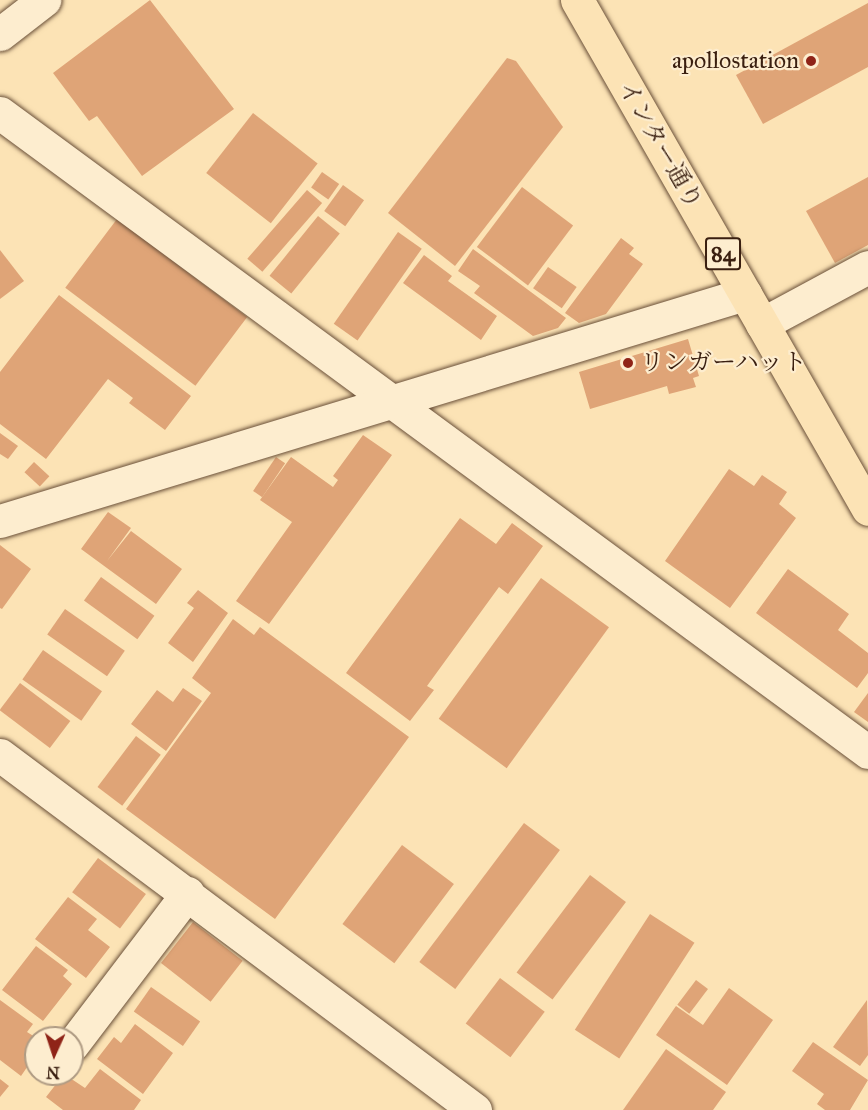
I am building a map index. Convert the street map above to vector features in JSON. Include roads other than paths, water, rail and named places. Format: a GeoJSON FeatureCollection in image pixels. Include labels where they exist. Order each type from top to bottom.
{"type":"FeatureCollection","features":[{"type":"Feature","properties":{"kind":"main road","name":"インター通り"},"geometry":{"type":"LineString","coordinates":[[577,0],[868,509]]}},
{"type":"Feature","properties":{"kind":"street"},"geometry":{"type":"LineString","coordinates":[[0,34],[44,0]]}},
{"type":"Feature","properties":{"kind":"street"},"geometry":{"type":"LineString","coordinates":[[0,113],[868,752]]}},
{"type":"Feature","properties":{"kind":"street"},"geometry":{"type":"LineString","coordinates":[[762,324],[868,267]]}},
{"type":"Feature","properties":{"kind":"street"},"geometry":{"type":"LineString","coordinates":[[0,521],[745,294]]}},
{"type":"Feature","properties":{"kind":"street"},"geometry":{"type":"LineString","coordinates":[[0,755],[188,893],[475,1110]]}},
{"type":"Feature","properties":{"kind":"street"},"geometry":{"type":"LineString","coordinates":[[84,1029],[188,893]]}},
{"type":"Feature","properties":{"kind":"place","name":"apollostation"},"geometry":{"type":"Point","coordinates":[811,61]}},
{"type":"Feature","properties":{"kind":"place","name":"リンガーハット"},"geometry":{"type":"Point","coordinates":[628,363]}}]}
